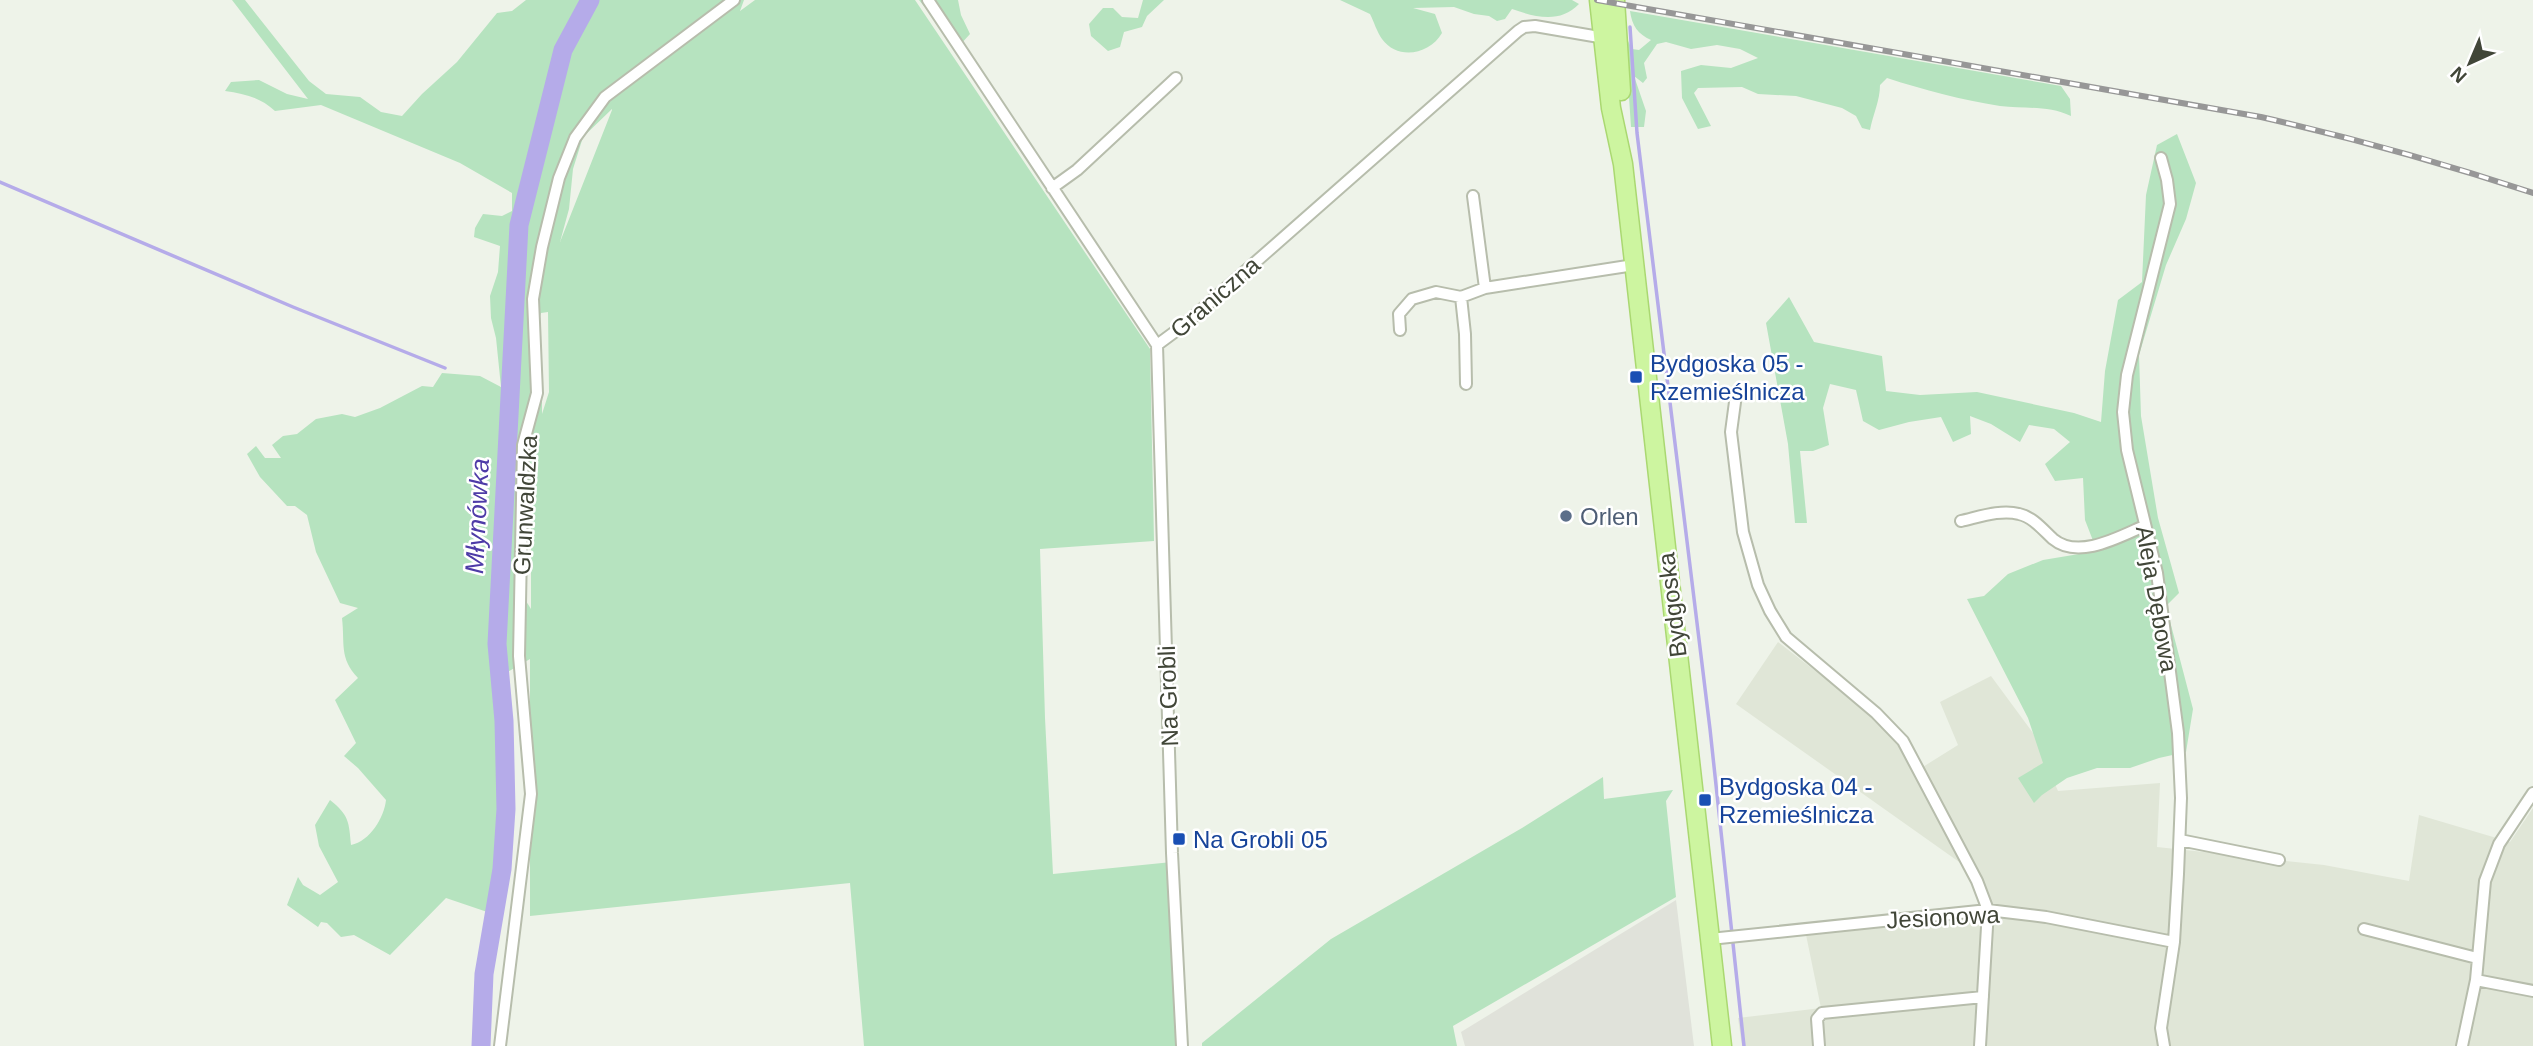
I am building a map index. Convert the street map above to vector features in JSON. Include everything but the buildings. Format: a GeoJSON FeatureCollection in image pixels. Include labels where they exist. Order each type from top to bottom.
{"type":"FeatureCollection","features":[{"type":"Feature","properties":{"kind":"main road","name":"Bydgoska"},"geometry":{"type":"LineString","coordinates":[[1599,0],[1611,108],[1623,164],[1722,1046]]}},
{"type":"Feature","properties":{"kind":"main road","name":"Bydgoska"},"geometry":{"type":"LineString","coordinates":[[1615,0],[1623,107],[1623,164]]}},
{"type":"Feature","properties":{"kind":"street","name":"Grunwaldzka"},"geometry":{"type":"LineString","coordinates":[[500,1046],[531,794],[519,656],[523,445],[537,393],[533,299],[542,247],[559,178],[575,138],[604,97],[734,0]]}},
{"type":"Feature","properties":{"kind":"street","name":"Graniczna"},"geometry":{"type":"LineString","coordinates":[[928,0],[1157,345],[1184,325],[1518,31],[1524,27],[1535,26],[1602,36]]}},
{"type":"Feature","properties":{"kind":"street"},"geometry":{"type":"LineString","coordinates":[[1602,36],[1618,56]]}},
{"type":"Feature","properties":{"kind":"street"},"geometry":{"type":"LineString","coordinates":[[1052,188],[1077,170],[1177,78]]}},
{"type":"Feature","properties":{"kind":"street","name":"Aleja Dębowa"},"geometry":{"type":"LineString","coordinates":[[2161,158],[2170,204],[2127,375],[2123,412],[2127,450],[2157,573],[2178,733],[2179,840],[2174,942],[2161,1028],[2164,1046]]}},
{"type":"Feature","properties":{"kind":"street"},"geometry":{"type":"LineString","coordinates":[[1473,195],[1485,288]]}},
{"type":"Feature","properties":{"kind":"street"},"geometry":{"type":"LineString","coordinates":[[1400,330],[1399,314],[1412,299],[1436,292],[1461,297],[1485,288],[1634,264]]}},
{"type":"Feature","properties":{"kind":"street"},"geometry":{"type":"LineString","coordinates":[[1461,297],[1466,384]]}},
{"type":"Feature","properties":{"kind":"street","name":"Na Grobli"},"geometry":{"type":"LineString","coordinates":[[1157,345],[1172,839],[1182,1046]]}},
{"type":"Feature","properties":{"kind":"street"},"geometry":{"type":"LineString","coordinates":[[1735,402],[1731,432],[1743,532],[1758,585],[1770,611],[1786,637],[1876,713],[1903,741],[1970,869],[1988,910],[1980,1046]]}},
{"type":"Feature","properties":{"kind":"street"},"geometry":{"type":"LineString","coordinates":[[1961,521],[2016,512],[2028,516],[2060,545],[2080,547],[2107,542],[2144,526]]}},
{"type":"Feature","properties":{"kind":"street"},"geometry":{"type":"LineString","coordinates":[[2462,1046],[2476,980],[2485,881],[2490,863],[2499,844],[2533,793]]}},
{"type":"Feature","properties":{"kind":"street"},"geometry":{"type":"LineString","coordinates":[[2179,840],[2279,860]]}},
{"type":"Feature","properties":{"kind":"street","name":"Jesionowa"},"geometry":{"type":"LineString","coordinates":[[1710,939],[1988,910],[2174,942]]}},
{"type":"Feature","properties":{"kind":"street"},"geometry":{"type":"LineString","coordinates":[[2364,929],[2477,958]]}},
{"type":"Feature","properties":{"kind":"street"},"geometry":{"type":"LineString","coordinates":[[2476,980],[2533,992]]}},
{"type":"Feature","properties":{"kind":"street"},"geometry":{"type":"LineString","coordinates":[[1819,1046],[1816,1019],[1822,1013],[1983,998]]}},
{"type":"Feature","properties":{"kind":"shaded area"},"geometry":{"type":"Polygon","coordinates":[[[1778,642],[1893,731],[1918,770],[1958,745],[1940,702],[1991,676],[2033,733],[2058,791],[2160,783],[2157,847],[2324,865],[2409,881],[2419,815],[2510,842],[2533,808],[2533,1046],[1742,1046],[1738,1018],[1821,1008],[1804,925],[1989,918],[1962,864],[1736,704],[1778,642]]]}},
{"type":"Feature","properties":{"kind":"shaded area"},"geometry":{"type":"Polygon","coordinates":[[[1676,900],[1694,1046],[1465,1046],[1461,1032],[1676,900]]]}},
{"type":"Feature","properties":{"kind":"green space"},"geometry":{"type":"Polygon","coordinates":[[[232,0],[245,0],[309,81],[326,94],[360,97],[381,112],[402,116],[457,62],[497,13],[512,11],[526,0],[744,0],[740,11],[755,0],[915,0],[1150,349],[1154,541],[1040,549],[1045,718],[1053,874],[1172,862],[1181,1046],[864,1046],[850,883],[530,916],[530,659],[506,673],[513,755],[512,821],[502,917],[446,898],[390,955],[354,935],[341,937],[327,923],[321,922],[318,927],[287,905],[298,877],[303,885],[320,895],[338,882],[319,846],[315,825],[330,800],[347,820],[351,845],[364,839],[375,828],[386,800],[344,756],[356,743],[335,700],[358,678],[345,657],[342,618],[358,608],[340,603],[316,552],[307,515],[295,506],[287,506],[260,477],[247,454],[256,446],[265,458],[281,458],[272,445],[283,436],[297,434],[316,419],[342,414],[355,417],[380,408],[422,386],[433,387],[442,373],[480,376],[501,387],[490,296],[498,272],[500,246],[474,237],[475,228],[483,214],[502,216],[512,211],[512,193],[460,163],[321,105],[275,111],[252,97],[225,91],[231,82],[259,80],[287,94],[308,99],[232,0]],[[612,110],[583,137],[573,169],[569,209],[560,242],[612,110]],[[548,312],[541,313],[531,342],[532,372],[542,385],[542,414],[549,392],[548,312]],[[531,519],[519,524],[521,593],[531,609],[531,519]]]}},
{"type":"Feature","properties":{"kind":"green space"},"geometry":{"type":"Polygon","coordinates":[[[919,0],[958,0],[961,15],[970,34],[959,46],[953,42],[919,0]]]}},
{"type":"Feature","properties":{"kind":"green space"},"geometry":{"type":"Polygon","coordinates":[[[1143,0],[1164,0],[1147,16],[1142,27],[1124,32],[1120,47],[1108,51],[1091,36],[1089,24],[1103,8],[1113,8],[1122,17],[1138,18],[1143,0]]]}},
{"type":"Feature","properties":{"kind":"green space"},"geometry":{"type":"Polygon","coordinates":[[[1340,0],[1572,0],[1579,4],[1564,14],[1547,17],[1512,9],[1505,19],[1497,21],[1489,16],[1454,7],[1413,8],[1435,14],[1442,33],[1430,46],[1414,52],[1405,52],[1396,50],[1382,39],[1370,14],[1340,0]]]}},
{"type":"Feature","properties":{"kind":"green space"},"geometry":{"type":"Polygon","coordinates":[[[1630,11],[2061,86],[2070,99],[2071,116],[2045,109],[1972,101],[1887,78],[1880,85],[1870,130],[1862,128],[1856,116],[1842,108],[1796,96],[1758,94],[1742,87],[1698,88],[1694,93],[1711,126],[1698,129],[1682,98],[1681,71],[1701,65],[1731,68],[1758,58],[1740,49],[1717,45],[1691,49],[1666,42],[1657,44],[1644,63],[1647,78],[1643,83],[1634,76],[1646,111],[1644,127],[1631,127],[1629,97],[1622,70],[1624,33],[1632,49],[1639,50],[1651,40],[1636,29],[1630,11]]]}},
{"type":"Feature","properties":{"kind":"green space"},"geometry":{"type":"Polygon","coordinates":[[[2177,134],[2196,183],[2186,219],[2166,265],[2139,355],[2141,416],[2158,518],[2179,593],[2166,606],[2193,709],[2186,752],[2130,768],[2097,768],[2067,778],[2034,803],[2018,778],[2043,763],[2028,718],[1967,599],[1984,596],[2008,574],[2043,560],[2097,551],[2085,520],[2083,478],[2055,481],[2045,464],[2070,442],[2054,429],[2029,425],[2020,442],[1991,424],[1970,416],[1971,434],[1953,442],[1941,417],[1879,430],[1863,421],[1856,390],[1830,384],[1823,408],[1829,445],[1813,451],[1800,451],[1807,523],[1795,523],[1788,444],[1766,323],[1789,297],[1814,342],[1882,356],[1886,391],[1920,395],[1977,392],[2074,413],[2101,422],[2105,371],[2118,300],[2142,282],[2146,195],[2157,145],[2177,134]]]}},
{"type":"Feature","properties":{"kind":"green space"},"geometry":{"type":"Polygon","coordinates":[[[1603,777],[1604,799],[1673,790],[1666,801],[1676,897],[1453,1026],[1457,1046],[1202,1046],[1202,1043],[1331,939],[1522,828],[1603,777]]]}},
{"type":"Feature","properties":{"kind":"waterway","name":"Młynówka"},"geometry":{"type":"LineString","coordinates":[[481,1046],[484,974],[502,869],[506,809],[504,721],[497,644],[519,225],[563,50],[590,0]]}},
{"type":"Feature","properties":{"kind":"waterway"},"geometry":{"type":"LineString","coordinates":[[1630,27],[1637,133],[1710,729],[1744,1046]]}},
{"type":"Feature","properties":{"kind":"waterway"},"geometry":{"type":"LineString","coordinates":[[0,182],[293,307],[445,368]]}},
{"type":"Feature","properties":{"kind":"railway"},"geometry":{"type":"LineString","coordinates":[[1597,0],[2261,117],[2398,152],[2533,193]]}},
{"type":"Feature","properties":{"kind":"place","name":"Bydgoska 05 - Rzemieślnicza"},"geometry":{"type":"Point","coordinates":[1636,377]}},
{"type":"Feature","properties":{"kind":"place","name":"Orlen"},"geometry":{"type":"Point","coordinates":[1566,516]}},
{"type":"Feature","properties":{"kind":"place","name":"Bydgoska 04 - Rzemieślnicza"},"geometry":{"type":"Point","coordinates":[1705,800]}},
{"type":"Feature","properties":{"kind":"place","name":"Na Grobli 05"},"geometry":{"type":"Point","coordinates":[1179,839]}}]}
